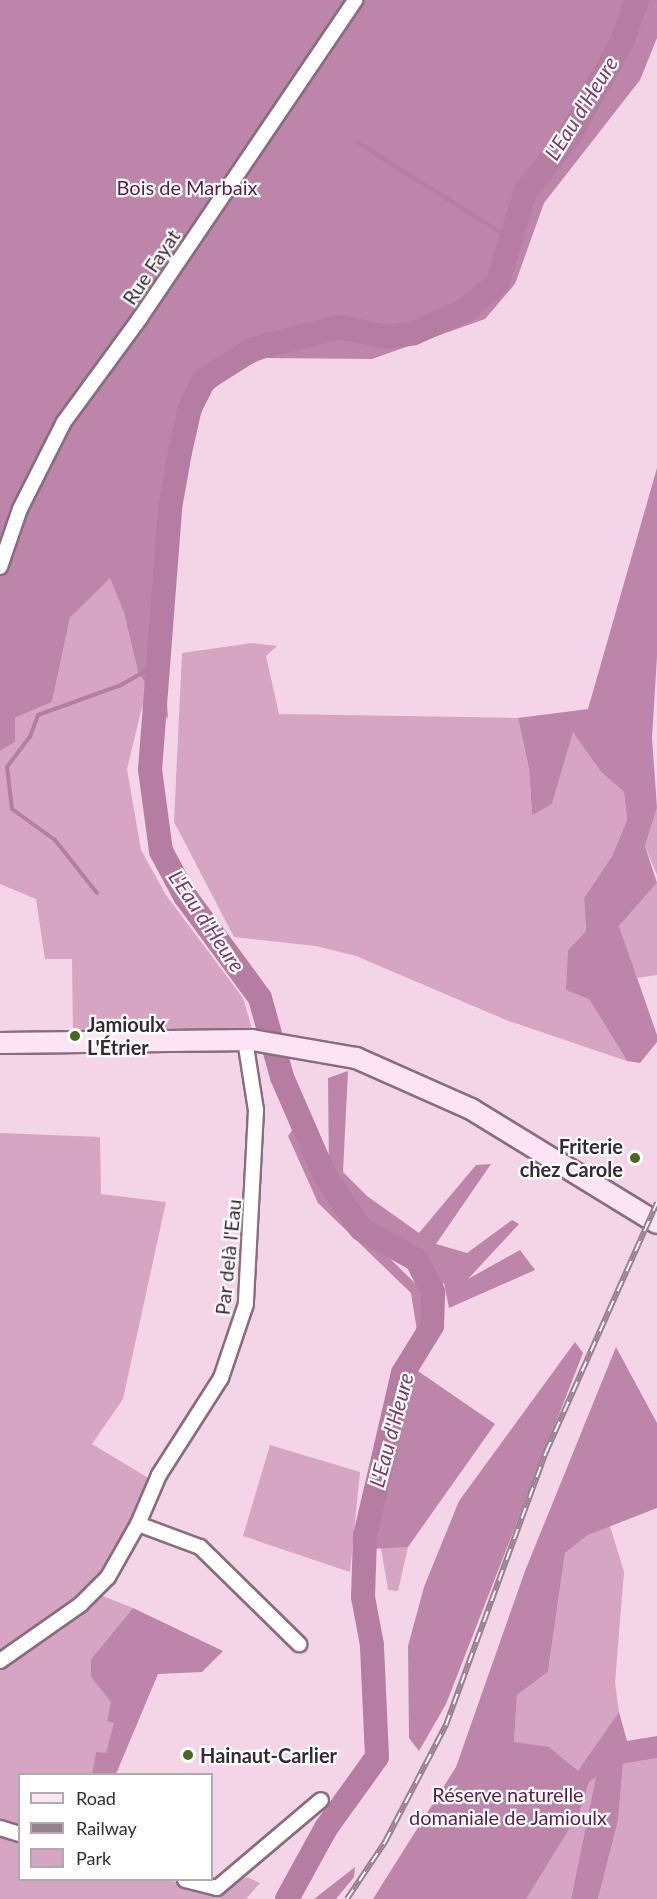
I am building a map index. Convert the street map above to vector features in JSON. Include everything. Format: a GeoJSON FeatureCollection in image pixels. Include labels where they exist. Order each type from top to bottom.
{"type":"FeatureCollection","features":[{"type":"Feature","properties":{"kind":"street","name":"Rue Fayat"},"geometry":{"type":"LineString","coordinates":[[0,567],[20,509],[64,422],[140,318],[355,0]]}},
{"type":"Feature","properties":{"kind":"street"},"geometry":{"type":"LineString","coordinates":[[0,1043],[248,1040],[305,1046],[387,1070],[471,1109],[653,1221]]}},
{"type":"Feature","properties":{"kind":"street","name":"Par delà l'Eau"},"geometry":{"type":"LineString","coordinates":[[0,1661],[80,1605],[108,1577],[138,1524],[159,1475],[221,1378],[246,1304],[256,1110],[248,1040]]}},
{"type":"Feature","properties":{"kind":"street"},"geometry":{"type":"LineString","coordinates":[[138,1524],[200,1546],[299,1644]]}},
{"type":"Feature","properties":{"kind":"street"},"geometry":{"type":"LineString","coordinates":[[189,1881],[217,1888],[321,1800]]}},
{"type":"Feature","properties":{"kind":"street"},"geometry":{"type":"LineString","coordinates":[[0,1828],[18,1833]]}},
{"type":"Feature","properties":{"kind":"green space","name":"Bois de Marbaix"},"geometry":{"type":"Polygon","coordinates":[[[0,0],[657,0],[657,38],[640,80],[544,203],[515,284],[485,319],[372,359],[265,358],[235,371],[211,391],[174,437],[157,553],[168,719],[138,672],[124,613],[110,578],[70,618],[52,702],[15,718],[15,742],[0,751],[0,0]]]}},
{"type":"Feature","properties":{"kind":"green space"},"geometry":{"type":"Polygon","coordinates":[[[657,468],[657,656],[652,738],[657,808],[645,846],[657,883],[619,926],[657,1035],[657,1042],[640,1063],[627,1061],[589,999],[566,990],[568,950],[586,931],[584,898],[612,856],[627,820],[624,792],[601,772],[573,732],[552,804],[532,815],[529,769],[518,718],[588,709],[657,468]]]}},
{"type":"Feature","properties":{"kind":"green space"},"geometry":{"type":"Polygon","coordinates":[[[110,577],[124,613],[138,672],[147,687],[127,769],[141,850],[166,895],[243,998],[253,1032],[73,1034],[72,959],[45,959],[36,899],[0,884],[0,751],[15,742],[15,718],[52,702],[70,618],[110,577]]]}},
{"type":"Feature","properties":{"kind":"green space"},"geometry":{"type":"Polygon","coordinates":[[[252,643],[277,646],[266,656],[279,714],[518,718],[529,769],[532,814],[552,804],[573,731],[601,772],[624,792],[627,820],[612,856],[584,898],[586,931],[568,950],[589,999],[627,1061],[506,1020],[356,956],[316,946],[234,937],[174,822],[182,653],[252,643]]]}},
{"type":"Feature","properties":{"kind":"green space"},"geometry":{"type":"Polygon","coordinates":[[[657,808],[657,875],[645,846],[657,808]]]}},
{"type":"Feature","properties":{"kind":"green space"},"geometry":{"type":"Polygon","coordinates":[[[657,883],[657,975],[637,978],[619,926],[657,883]]]}},
{"type":"Feature","properties":{"kind":"green space"},"geometry":{"type":"Polygon","coordinates":[[[348,1071],[343,1172],[367,1196],[419,1233],[476,1165],[491,1164],[436,1244],[467,1253],[512,1220],[519,1224],[468,1279],[520,1250],[535,1270],[449,1308],[444,1283],[430,1294],[398,1246],[363,1221],[329,1173],[328,1078],[348,1071]]]}},
{"type":"Feature","properties":{"kind":"green space"},"geometry":{"type":"Polygon","coordinates":[[[293,1129],[333,1203],[420,1288],[426,1329],[417,1331],[411,1293],[318,1203],[288,1136],[293,1129]]]}},
{"type":"Feature","properties":{"kind":"green space"},"geometry":{"type":"Polygon","coordinates":[[[0,1133],[100,1137],[101,1194],[166,1202],[123,1399],[92,1444],[150,1479],[109,1574],[68,1610],[0,1656],[0,1133]]]}},
{"type":"Feature","properties":{"kind":"green space"},"geometry":{"type":"Polygon","coordinates":[[[575,1342],[583,1353],[446,1704],[419,1751],[409,1738],[408,1646],[424,1587],[459,1501],[575,1342]]]}},
{"type":"Feature","properties":{"kind":"green space","name":"Réserve naturelle domaniale de Jamioulx"},"geometry":{"type":"Polygon","coordinates":[[[616,1347],[657,1423],[657,1508],[588,1535],[565,1553],[548,1672],[517,1695],[514,1742],[549,1747],[578,1771],[619,1712],[627,1741],[657,1736],[657,1758],[623,1764],[618,1821],[598,1899],[571,1899],[596,1777],[589,1782],[579,1813],[526,1899],[373,1899],[456,1767],[525,1571],[616,1347]]]}},
{"type":"Feature","properties":{"kind":"green space"},"geometry":{"type":"Polygon","coordinates":[[[415,1369],[495,1424],[408,1547],[371,1549],[395,1422],[415,1369]]]}},
{"type":"Feature","properties":{"kind":"green space"},"geometry":{"type":"Polygon","coordinates":[[[270,1445],[360,1472],[350,1572],[243,1536],[270,1445]]]}},
{"type":"Feature","properties":{"kind":"green space","name":"Réserve naturelle domaniale de Jamioulx"},"geometry":{"type":"Polygon","coordinates":[[[610,1526],[624,1572],[615,1683],[619,1712],[605,1736],[571,1899],[380,1899],[514,1739],[517,1695],[548,1672],[565,1553],[588,1535],[610,1526]]]}},
{"type":"Feature","properties":{"kind":"green space"},"geometry":{"type":"Polygon","coordinates":[[[408,1547],[398,1591],[388,1590],[381,1548],[408,1547]]]}},
{"type":"Feature","properties":{"kind":"green space"},"geometry":{"type":"Polygon","coordinates":[[[98,1594],[133,1608],[91,1659],[91,1677],[112,1702],[107,1720],[115,1723],[106,1754],[96,1753],[92,1773],[18,1773],[18,1830],[0,1824],[0,1667],[98,1594]]]}},
{"type":"Feature","properties":{"kind":"green space"},"geometry":{"type":"Polygon","coordinates":[[[133,1608],[223,1651],[202,1672],[158,1674],[116,1773],[92,1773],[96,1752],[106,1753],[114,1723],[107,1721],[111,1702],[91,1677],[91,1659],[133,1608]]]}},
{"type":"Feature","properties":{"kind":"green space"},"geometry":{"type":"Polygon","coordinates":[[[657,1758],[657,1899],[598,1899],[618,1821],[623,1764],[657,1758]]]}},
{"type":"Feature","properties":{"kind":"green space"},"geometry":{"type":"Polygon","coordinates":[[[0,1837],[18,1842],[18,1881],[172,1881],[218,1892],[247,1877],[260,1883],[246,1899],[0,1899],[0,1837]]]}},
{"type":"Feature","properties":{"kind":"green space"},"geometry":{"type":"Polygon","coordinates":[[[355,1867],[354,1877],[336,1899],[314,1899],[355,1867]]]}},
{"type":"Feature","properties":{"kind":"waterway","name":"L'Eau d'Heure"},"geometry":{"type":"LineString","coordinates":[[287,1899],[326,1828],[377,1757],[372,1645],[363,1597],[365,1536],[403,1373],[432,1326],[433,1292],[417,1260],[361,1229],[325,1176],[282,1077],[260,998],[185,896],[161,851],[150,770],[170,508],[180,452],[190,408],[204,380],[253,349],[340,327],[387,337],[414,333],[466,310],[498,282],[525,192],[570,135],[622,42],[637,0]]}},
{"type":"Feature","properties":{"kind":"waterway"},"geometry":{"type":"LineString","coordinates":[[357,142],[511,239]]}},
{"type":"Feature","properties":{"kind":"waterway"},"geometry":{"type":"LineString","coordinates":[[97,893],[55,840],[12,809],[7,767],[30,737],[38,715],[121,685],[161,662]]}},
{"type":"Feature","properties":{"kind":"railway"},"geometry":{"type":"LineString","coordinates":[[347,1899],[385,1842],[446,1725],[546,1452],[657,1203]]}},
{"type":"Feature","properties":{"kind":"place","name":"Jamioulx L'Étrier"},"geometry":{"type":"Point","coordinates":[75,1036]}},
{"type":"Feature","properties":{"kind":"place","name":"Friterie chez Carole"},"geometry":{"type":"Point","coordinates":[635,1158]}},
{"type":"Feature","properties":{"kind":"place","name":"Hainaut-Carlier"},"geometry":{"type":"Point","coordinates":[188,1755]}}]}
